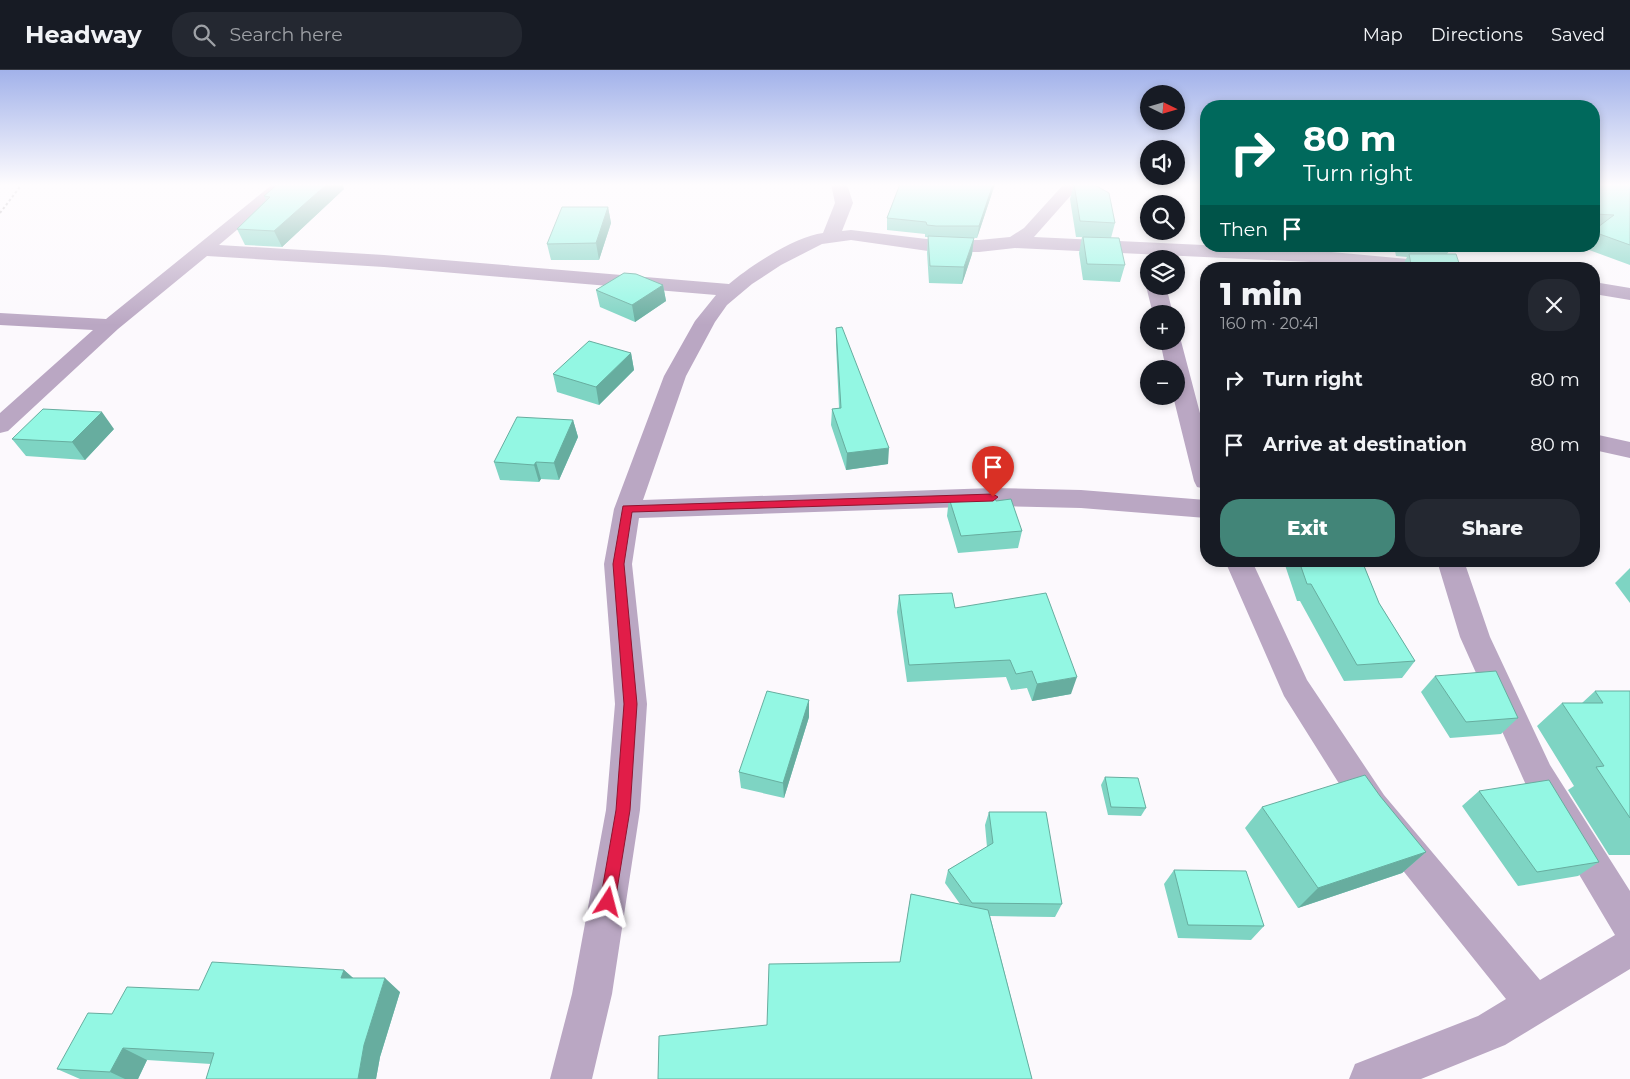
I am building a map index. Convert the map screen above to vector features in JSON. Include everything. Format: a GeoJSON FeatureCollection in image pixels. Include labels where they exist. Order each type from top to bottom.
{"type":"FeatureCollection","features":[{"type":"Feature","properties":{"kind":"street"},"geometry":{"type":"LineString","coordinates":[[0,426],[111,325],[226,231]]}},
{"type":"Feature","properties":{"kind":"street"},"geometry":{"type":"LineString","coordinates":[[832,236],[834,231]]}},
{"type":"Feature","properties":{"kind":"street"},"geometry":{"type":"LineString","coordinates":[[1015,242],[1031,231]]}},
{"type":"Feature","properties":{"kind":"street"},"geometry":{"type":"LineString","coordinates":[[571,1079],[592,994],[623,810],[631,704],[618,564],[627,509],[675,376],[705,321],[720,301],[745,280],[794,250],[818,239],[832,236],[870,237],[936,246],[979,246],[1015,242],[1140,253]]}},
{"type":"Feature","properties":{"kind":"street"},"geometry":{"type":"LineString","coordinates":[[203,250],[384,261],[732,290]]}},
{"type":"Feature","properties":{"kind":"street"},"geometry":{"type":"LineString","coordinates":[[1185,254],[1310,256],[1351,262]]}},
{"type":"Feature","properties":{"kind":"street"},"geometry":{"type":"LineString","coordinates":[[1600,289],[1630,294]]}},
{"type":"Feature","properties":{"kind":"street"},"geometry":{"type":"LineString","coordinates":[[0,319],[111,325]]}},
{"type":"Feature","properties":{"kind":"street"},"geometry":{"type":"LineString","coordinates":[[1172,350],[1200,458]]}},
{"type":"Feature","properties":{"kind":"street"},"geometry":{"type":"LineString","coordinates":[[1600,443],[1630,450]]}},
{"type":"Feature","properties":{"kind":"street"},"geometry":{"type":"LineString","coordinates":[[627,509],[993,497],[1081,499],[1200,509]]}},
{"type":"Feature","properties":{"kind":"street"},"geometry":{"type":"LineString","coordinates":[[1241,567],[1295,687],[1372,806],[1536,1005]]}},
{"type":"Feature","properties":{"kind":"street"},"geometry":{"type":"LineString","coordinates":[[1452,567],[1475,637],[1538,775],[1630,925]]}},
{"type":"Feature","properties":{"kind":"street"},"geometry":{"type":"LineString","coordinates":[[1370,1079],[1491,1031],[1630,948]]}},
{"type":"Feature","properties":{"kind":"building"},"geometry":{"type":"Polygon","coordinates":[[[552,231],[600,231],[596,243],[547,244],[552,231]]]}},
{"type":"Feature","properties":{"kind":"building"},"geometry":{"type":"Polygon","coordinates":[[[1600,231],[1630,231],[1630,245],[1600,234],[1600,231]]]}},
{"type":"Feature","properties":{"kind":"building"},"geometry":{"type":"Polygon","coordinates":[[[928,236],[974,238],[964,267],[930,266],[928,236]]]}},
{"type":"Feature","properties":{"kind":"building"},"geometry":{"type":"Polygon","coordinates":[[[1083,237],[1119,238],[1125,265],[1087,264],[1083,237]]]}},
{"type":"Feature","properties":{"kind":"building"},"geometry":{"type":"Polygon","coordinates":[[[1409,254],[1456,254],[1459,262],[1411,262],[1409,254]]]}},
{"type":"Feature","properties":{"kind":"building"},"geometry":{"type":"Polygon","coordinates":[[[624,273],[636,274],[663,285],[632,305],[596,290],[624,273]]]}},
{"type":"Feature","properties":{"kind":"building"},"geometry":{"type":"Polygon","coordinates":[[[842,327],[889,448],[847,453],[832,409],[841,408],[836,328],[842,327]]]}},
{"type":"Feature","properties":{"kind":"building"},"geometry":{"type":"Polygon","coordinates":[[[589,341],[631,353],[596,387],[553,374],[589,341]]]}},
{"type":"Feature","properties":{"kind":"building"},"geometry":{"type":"Polygon","coordinates":[[[43,409],[102,412],[72,442],[12,439],[43,409]]]}},
{"type":"Feature","properties":{"kind":"building"},"geometry":{"type":"Polygon","coordinates":[[[517,417],[573,420],[554,463],[536,462],[534,465],[494,462],[517,417]]]}},
{"type":"Feature","properties":{"kind":"building"},"geometry":{"type":"Polygon","coordinates":[[[994,495],[996,501],[1011,499],[1022,531],[961,536],[949,498],[994,495]]]}},
{"type":"Feature","properties":{"kind":"building"},"geometry":{"type":"Polygon","coordinates":[[[1301,567],[1364,567],[1379,603],[1415,661],[1357,665],[1311,584],[1307,584],[1301,567]]]}},
{"type":"Feature","properties":{"kind":"building"},"geometry":{"type":"Polygon","coordinates":[[[952,593],[955,608],[1046,593],[1077,677],[1037,684],[1032,671],[1016,674],[1010,660],[909,665],[899,595],[952,593]]]}},
{"type":"Feature","properties":{"kind":"building"},"geometry":{"type":"Polygon","coordinates":[[[1496,671],[1518,718],[1466,722],[1435,676],[1496,671]]]}},
{"type":"Feature","properties":{"kind":"building"},"geometry":{"type":"Polygon","coordinates":[[[767,691],[809,700],[783,783],[739,772],[767,691]]]}},
{"type":"Feature","properties":{"kind":"building"},"geometry":{"type":"Polygon","coordinates":[[[1595,691],[1630,691],[1630,818],[1596,767],[1604,766],[1562,703],[1603,703],[1595,691]]]}},
{"type":"Feature","properties":{"kind":"building"},"geometry":{"type":"Polygon","coordinates":[[[1365,775],[1426,852],[1318,888],[1262,807],[1365,775]]]}},
{"type":"Feature","properties":{"kind":"building"},"geometry":{"type":"Polygon","coordinates":[[[1105,777],[1138,778],[1146,808],[1111,807],[1105,777]]]}},
{"type":"Feature","properties":{"kind":"building"},"geometry":{"type":"Polygon","coordinates":[[[1549,780],[1599,862],[1537,872],[1479,791],[1549,780]]]}},
{"type":"Feature","properties":{"kind":"building"},"geometry":{"type":"Polygon","coordinates":[[[989,812],[1046,812],[1062,904],[972,903],[948,870],[993,843],[989,812]]]}},
{"type":"Feature","properties":{"kind":"building"},"geometry":{"type":"Polygon","coordinates":[[[1174,870],[1246,871],[1264,926],[1188,925],[1174,870]]]}},
{"type":"Feature","properties":{"kind":"building"},"geometry":{"type":"Polygon","coordinates":[[[911,894],[988,910],[1032,1079],[658,1079],[659,1036],[767,1025],[769,964],[900,962],[911,894]]]}},
{"type":"Feature","properties":{"kind":"building"},"geometry":{"type":"Polygon","coordinates":[[[212,962],[344,970],[341,978],[385,978],[364,1045],[358,1079],[206,1079],[214,1053],[123,1048],[110,1072],[57,1069],[88,1013],[112,1014],[127,987],[199,990],[212,962]]]}},
{"type":"Feature","properties":{"kind":"route"},"geometry":{"type":"LineString","coordinates":[[608,902],[623,810],[631,704],[618,564],[627,509],[993,497]]}}]}
